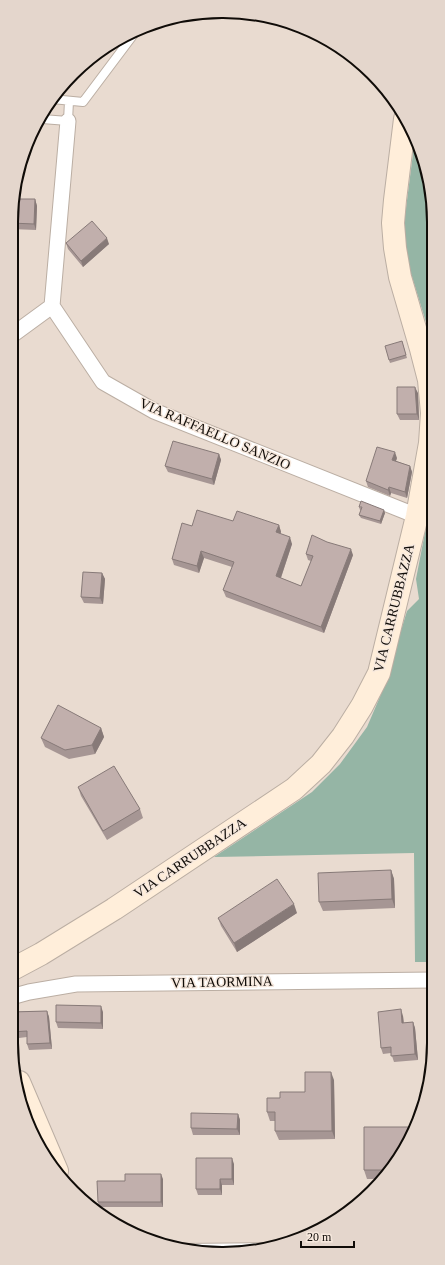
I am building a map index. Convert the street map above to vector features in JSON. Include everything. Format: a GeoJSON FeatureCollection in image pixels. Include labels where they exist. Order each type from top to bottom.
{"type":"FeatureCollection","features":[{"type":"Feature","properties":{"kind":"main road","name":"VIA CARRUBBAZZA"},"geometry":{"type":"LineString","coordinates":[[404,128],[393,223],[395,248],[400,277],[427,372]]}},
{"type":"Feature","properties":{"kind":"main road","name":"VIA CARRUBBAZZA"},"geometry":{"type":"LineString","coordinates":[[18,966],[41,954],[114,909],[294,789],[320,764],[343,736],[362,706],[379,673],[417,516],[427,460]]}},
{"type":"Feature","properties":{"kind":"main road"},"geometry":{"type":"LineString","coordinates":[[26,1099],[48,1149]]}},
{"type":"Feature","properties":{"kind":"street"},"geometry":{"type":"LineString","coordinates":[[18,331],[52,306],[68,121]]}},
{"type":"Feature","properties":{"kind":"street","name":"VIA RAFFAELLO SANZIO"},"geometry":{"type":"LineString","coordinates":[[52,306],[103,382],[154,411],[417,516]]}},
{"type":"Feature","properties":{"kind":"street","name":"VIA TAORMINA"},"geometry":{"type":"LineString","coordinates":[[18,995],[76,984],[427,980]]}},
{"type":"Feature","properties":{"kind":"lane"},"geometry":{"type":"LineString","coordinates":[[59,100],[83,102],[129,40]]}},
{"type":"Feature","properties":{"kind":"lane"},"geometry":{"type":"LineString","coordinates":[[45,119],[68,121],[69,101]]}},
{"type":"Feature","properties":{"kind":"green space"},"geometry":{"type":"Polygon","coordinates":[[[413,150],[420,170],[427,209],[427,326],[405,254],[405,216],[413,150]]]}},
{"type":"Feature","properties":{"kind":"green space"},"geometry":{"type":"Polygon","coordinates":[[[427,522],[427,962],[415,962],[414,853],[214,857],[312,792],[340,764],[367,727],[382,692],[407,611],[419,599],[416,579],[427,522]]]}},
{"type":"Feature","properties":{"kind":"building"},"geometry":{"type":"Polygon","coordinates":[[[20,199],[35,199],[34,224],[18,223],[20,199]]]}},
{"type":"Feature","properties":{"kind":"building"},"geometry":{"type":"Polygon","coordinates":[[[92,221],[107,238],[81,261],[66,243],[92,221]]]}},
{"type":"Feature","properties":{"kind":"building"},"geometry":{"type":"Polygon","coordinates":[[[402,341],[406,355],[389,360],[385,346],[402,341]]]}},
{"type":"Feature","properties":{"kind":"building"},"geometry":{"type":"Polygon","coordinates":[[[397,387],[415,387],[417,414],[397,414],[397,387]]]}},
{"type":"Feature","properties":{"kind":"building"},"geometry":{"type":"Polygon","coordinates":[[[173,441],[219,454],[212,479],[165,466],[173,441]]]}},
{"type":"Feature","properties":{"kind":"building"},"geometry":{"type":"Polygon","coordinates":[[[377,447],[395,452],[392,460],[410,466],[405,492],[389,487],[388,490],[366,481],[377,447]]]}},
{"type":"Feature","properties":{"kind":"building"},"geometry":{"type":"Polygon","coordinates":[[[361,501],[384,510],[380,521],[359,515],[362,507],[359,507],[361,501]]]}},
{"type":"Feature","properties":{"kind":"building"},"geometry":{"type":"Polygon","coordinates":[[[197,510],[233,521],[237,511],[279,525],[276,532],[290,537],[276,576],[301,586],[313,556],[306,554],[312,535],[327,542],[351,549],[321,627],[223,590],[234,562],[201,551],[197,566],[172,559],[182,523],[192,526],[197,510]]]}},
{"type":"Feature","properties":{"kind":"building"},"geometry":{"type":"Polygon","coordinates":[[[83,572],[102,573],[100,598],[81,597],[83,572]]]}},
{"type":"Feature","properties":{"kind":"building"},"geometry":{"type":"Polygon","coordinates":[[[58,705],[101,728],[92,745],[65,750],[41,738],[58,705]]]}},
{"type":"Feature","properties":{"kind":"building"},"geometry":{"type":"Polygon","coordinates":[[[114,766],[140,809],[103,831],[78,787],[114,766]]]}},
{"type":"Feature","properties":{"kind":"building"},"geometry":{"type":"Polygon","coordinates":[[[391,870],[392,899],[319,902],[318,873],[391,870]]]}},
{"type":"Feature","properties":{"kind":"building"},"geometry":{"type":"Polygon","coordinates":[[[277,879],[294,904],[234,943],[218,918],[277,879]]]}},
{"type":"Feature","properties":{"kind":"building"},"geometry":{"type":"Polygon","coordinates":[[[56,1005],[101,1006],[101,1023],[56,1022],[56,1005]]]}},
{"type":"Feature","properties":{"kind":"building"},"geometry":{"type":"Polygon","coordinates":[[[401,1009],[402,1023],[413,1022],[415,1054],[391,1056],[391,1047],[381,1048],[378,1012],[401,1009]]]}},
{"type":"Feature","properties":{"kind":"building"},"geometry":{"type":"Polygon","coordinates":[[[47,1011],[50,1043],[27,1044],[27,1031],[18,1032],[18,1012],[47,1011]]]}},
{"type":"Feature","properties":{"kind":"building"},"geometry":{"type":"Polygon","coordinates":[[[305,1072],[331,1072],[332,1131],[275,1131],[275,1112],[267,1112],[267,1098],[280,1098],[280,1092],[305,1092],[305,1072]]]}},
{"type":"Feature","properties":{"kind":"building"},"geometry":{"type":"Polygon","coordinates":[[[191,1113],[238,1114],[237,1129],[191,1128],[191,1113]]]}},
{"type":"Feature","properties":{"kind":"building"},"geometry":{"type":"Polygon","coordinates":[[[364,1127],[408,1127],[400,1145],[382,1170],[364,1170],[364,1127]]]}},
{"type":"Feature","properties":{"kind":"building"},"geometry":{"type":"Polygon","coordinates":[[[196,1158],[232,1158],[232,1179],[220,1179],[220,1189],[196,1189],[196,1158]]]}},
{"type":"Feature","properties":{"kind":"building"},"geometry":{"type":"Polygon","coordinates":[[[125,1174],[161,1174],[161,1202],[98,1202],[97,1181],[125,1181],[125,1174]]]}}]}
